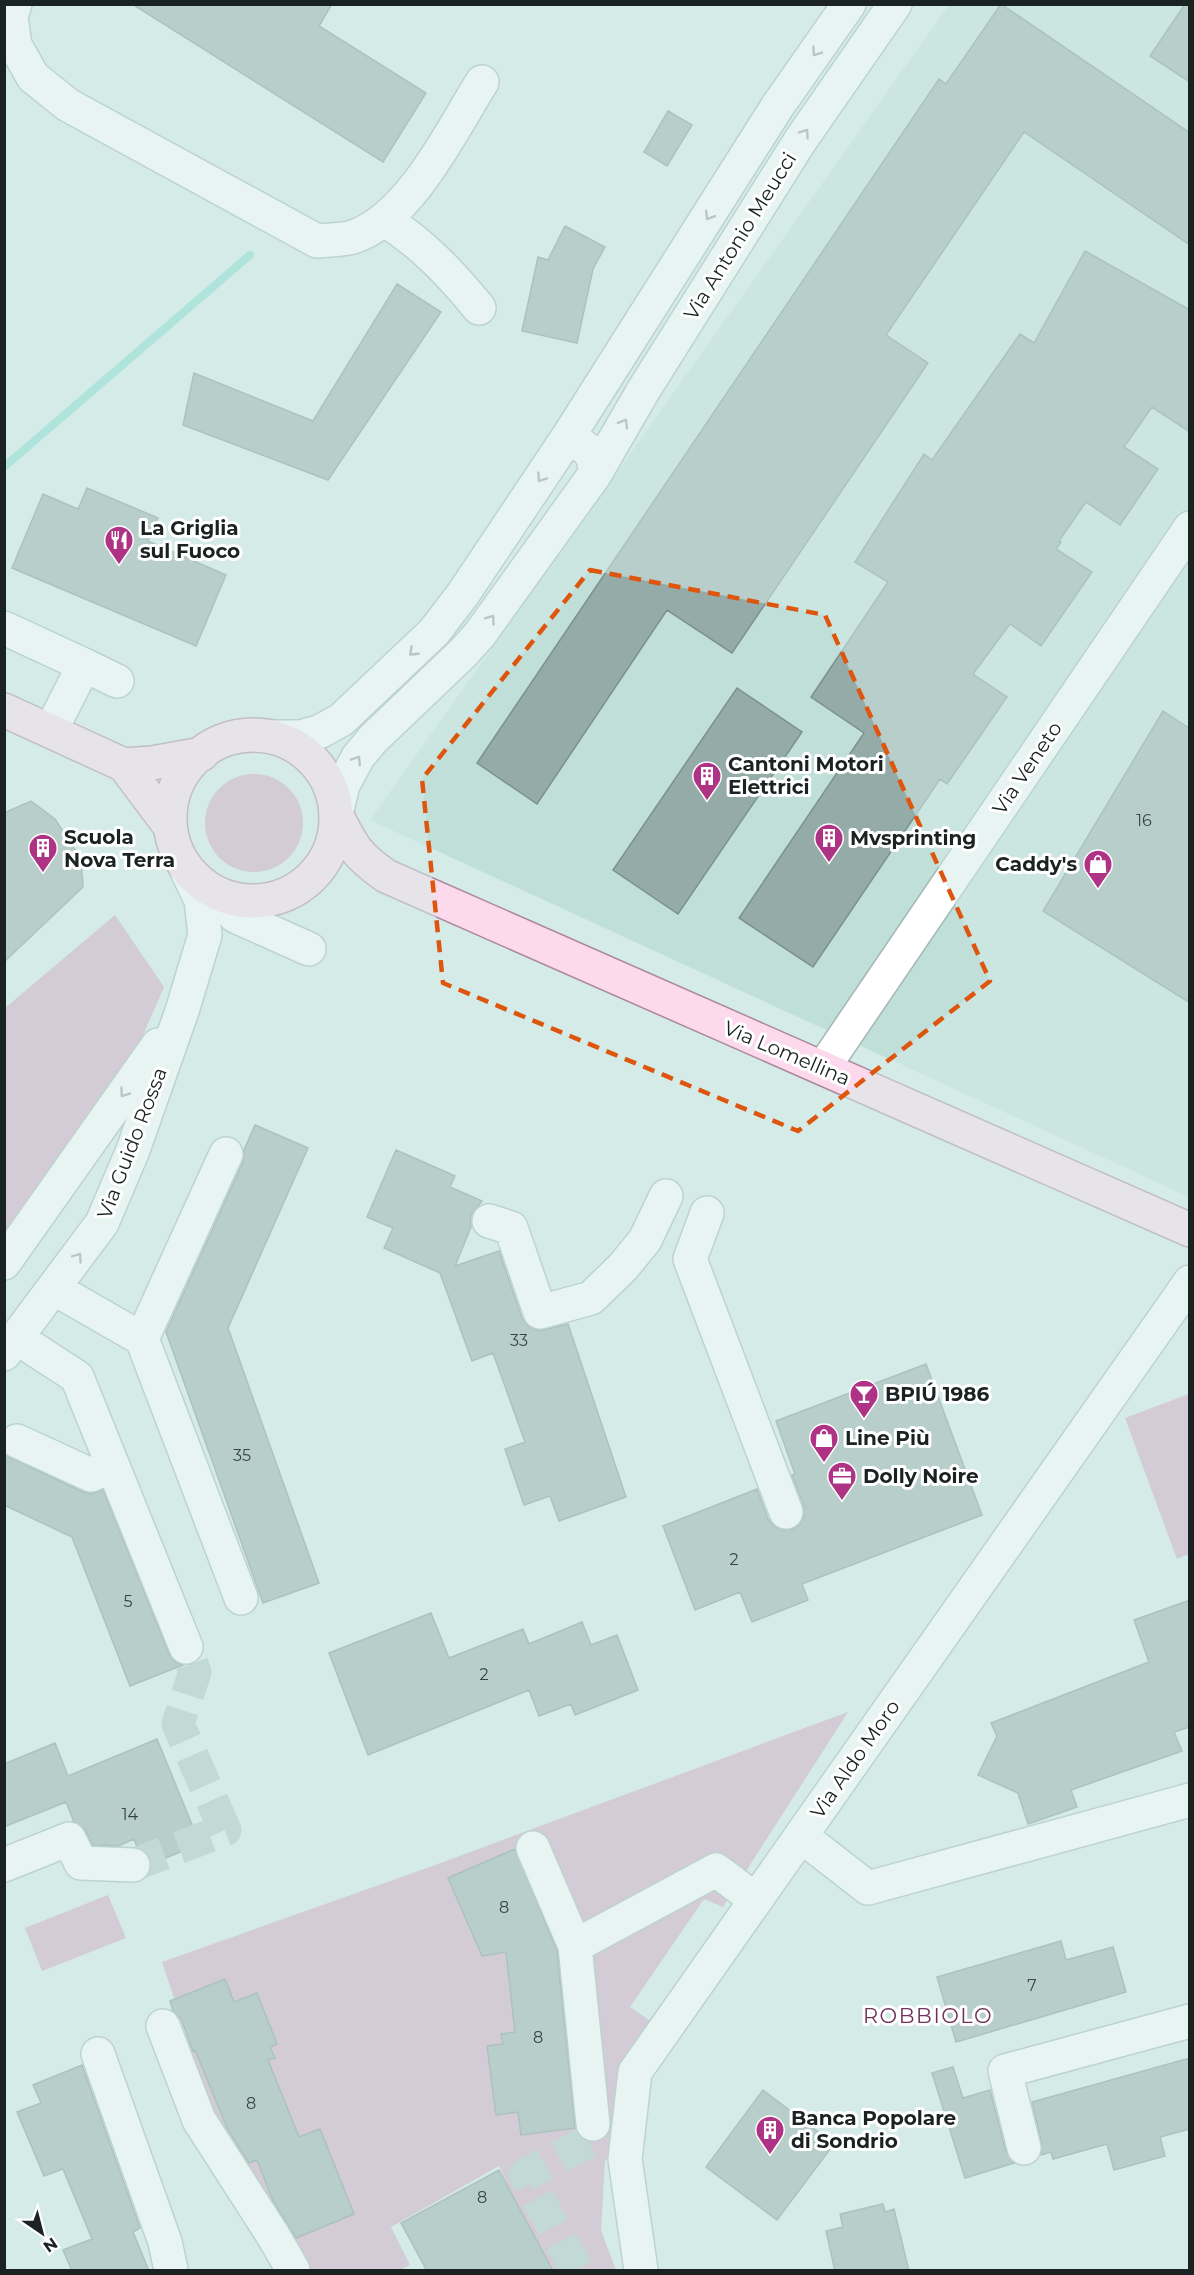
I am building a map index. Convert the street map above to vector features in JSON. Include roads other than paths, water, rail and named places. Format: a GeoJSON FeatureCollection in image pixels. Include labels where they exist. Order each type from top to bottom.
{"type":"FeatureCollection","features":[{"type":"Feature","properties":{"kind":"main road"},"geometry":{"type":"LineString","coordinates":[[4,710],[124,765],[169,825]]}},
{"type":"Feature","properties":{"kind":"main road"},"geometry":{"type":"LineString","coordinates":[[245,734],[274,737],[291,743],[314,761],[330,785],[336,814],[334,838],[326,858],[300,886],[274,899],[245,909],[209,890],[187,871],[173,845],[169,825],[173,802],[180,782],[202,754],[225,739],[245,734]]}},
{"type":"Feature","properties":{"kind":"main road"},"geometry":{"type":"LineString","coordinates":[[124,765],[152,763],[202,754]]}},
{"type":"Feature","properties":{"kind":"main road","name":"Via Lomellina"},"geometry":{"type":"LineString","coordinates":[[336,814],[353,848],[366,862],[386,876],[740,1034],[823,1068],[1190,1230]]}},
{"type":"Feature","properties":{"kind":"main road","name":"Via Lomellina"},"geometry":{"type":"LineString","coordinates":[[300,886],[360,874],[386,876]]}},
{"type":"Feature","properties":{"kind":"street"},"geometry":{"type":"LineString","coordinates":[[15,4],[11,17],[15,45],[33,77],[68,105],[316,241],[353,237],[385,220],[418,184],[482,82]]}},
{"type":"Feature","properties":{"kind":"street","name":"Via Antonio Meucci"},"geometry":{"type":"LineString","coordinates":[[274,737],[300,736],[319,732],[341,720],[434,632],[463,594],[568,436],[777,107],[849,4]]}},
{"type":"Feature","properties":{"kind":"street","name":"Via Antonio Meucci"},"geometry":{"type":"LineString","coordinates":[[336,814],[343,785],[358,757],[373,739],[480,634],[596,474],[643,391],[800,141],[895,4]]}},
{"type":"Feature","properties":{"kind":"street"},"geometry":{"type":"LineString","coordinates":[[385,220],[411,236],[446,269],[479,308]]}},
{"type":"Feature","properties":{"kind":"street"},"geometry":{"type":"LineString","coordinates":[[568,436],[589,449],[595,460],[596,474]]}},
{"type":"Feature","properties":{"kind":"street","name":"Via Veneto"},"geometry":{"type":"LineString","coordinates":[[823,1068],[1190,528]]}},
{"type":"Feature","properties":{"kind":"street"},"geometry":{"type":"LineString","coordinates":[[4,628],[117,681]]}},
{"type":"Feature","properties":{"kind":"street"},"geometry":{"type":"LineString","coordinates":[[51,730],[84,665]]}},
{"type":"Feature","properties":{"kind":"street","name":"Via Guido Rossa"},"geometry":{"type":"LineString","coordinates":[[11,1346],[102,1223],[133,1150],[206,935],[201,900],[187,871]]}},
{"type":"Feature","properties":{"kind":"street"},"geometry":{"type":"LineString","coordinates":[[245,909],[309,949]]}},
{"type":"Feature","properties":{"kind":"street","name":"Via Guido Rossa"},"geometry":{"type":"LineString","coordinates":[[198,957],[214,935],[245,909]]}},
{"type":"Feature","properties":{"kind":"street","name":"Via Guido Rossa"},"geometry":{"type":"LineString","coordinates":[[4,1263],[182,1011]]}},
{"type":"Feature","properties":{"kind":"street"},"geometry":{"type":"LineString","coordinates":[[142,1339],[226,1154]]}},
{"type":"Feature","properties":{"kind":"street"},"geometry":{"type":"LineString","coordinates":[[489,1221],[511,1228],[540,1312],[591,1298],[623,1267],[645,1240],[666,1196]]}},
{"type":"Feature","properties":{"kind":"street"},"geometry":{"type":"LineString","coordinates":[[707,1213],[690,1259],[786,1512]]}},
{"type":"Feature","properties":{"kind":"street","name":"Via Aldo Moro"},"geometry":{"type":"LineString","coordinates":[[641,2271],[625,2159],[635,2072],[1190,1282]]}},
{"type":"Feature","properties":{"kind":"street"},"geometry":{"type":"LineString","coordinates":[[55,1289],[142,1339],[241,1598]]}},
{"type":"Feature","properties":{"kind":"street"},"geometry":{"type":"LineString","coordinates":[[11,1346],[77,1377],[186,1647]]}},
{"type":"Feature","properties":{"kind":"street"},"geometry":{"type":"LineString","coordinates":[[17,1441],[91,1475],[112,1466]]}},
{"type":"Feature","properties":{"kind":"street"},"geometry":{"type":"LineString","coordinates":[[801,1836],[868,1888],[1190,1800]]}},
{"type":"Feature","properties":{"kind":"street"},"geometry":{"type":"LineString","coordinates":[[4,1865],[69,1839],[81,1863],[133,1865]]}},
{"type":"Feature","properties":{"kind":"street"},"geometry":{"type":"LineString","coordinates":[[533,1848],[575,1946],[593,2124]]}},
{"type":"Feature","properties":{"kind":"street"},"geometry":{"type":"LineString","coordinates":[[575,1946],[716,1870],[756,1900]]}},
{"type":"Feature","properties":{"kind":"street"},"geometry":{"type":"LineString","coordinates":[[1024,2148],[1005,2071],[1190,2021]]}},
{"type":"Feature","properties":{"kind":"street"},"geometry":{"type":"LineString","coordinates":[[163,2026],[199,2120],[274,2237],[293,2271]]}},
{"type":"Feature","properties":{"kind":"street"},"geometry":{"type":"LineString","coordinates":[[98,2054],[165,2242],[171,2271]]}},
{"type":"Feature","properties":{"kind":"waterway"},"geometry":{"type":"LineString","coordinates":[[4,467],[250,255]]}},
{"type":"Feature","properties":{"kind":"tunnel"},"geometry":{"type":"LineString","coordinates":[[133,1865],[225,1830],[178,1724],[195,1672],[186,1647]]}},
{"type":"Feature","properties":{"kind":"tunnel"},"geometry":{"type":"LineString","coordinates":[[577,2270],[525,2175],[595,2138],[593,2124]]}},
{"type":"Feature","properties":{"kind":"place","name":"La Griglia sul Fuoco"},"geometry":{"type":"Point","coordinates":[119,566]}},
{"type":"Feature","properties":{"kind":"place","name":"Cantoni Motori Elettrici"},"geometry":{"type":"Point","coordinates":[707,802]}},
{"type":"Feature","properties":{"kind":"place","name":"Mvsprinting"},"geometry":{"type":"Point","coordinates":[829,864]}},
{"type":"Feature","properties":{"kind":"place","name":"Scuola Nova Terra"},"geometry":{"type":"Point","coordinates":[43,874]}},
{"type":"Feature","properties":{"kind":"place","name":"Caddy's"},"geometry":{"type":"Point","coordinates":[1098,890]}},
{"type":"Feature","properties":{"kind":"place","name":"BPIÚ 1986"},"geometry":{"type":"Point","coordinates":[864,1420]}},
{"type":"Feature","properties":{"kind":"place","name":"Line Più"},"geometry":{"type":"Point","coordinates":[824,1464]}},
{"type":"Feature","properties":{"kind":"place","name":"Dolly Noire"},"geometry":{"type":"Point","coordinates":[842,1502]}},
{"type":"Feature","properties":{"kind":"place","name":"Banca Popolare di Sondrio"},"geometry":{"type":"Point","coordinates":[770,2156]}},
{"type":"Feature","properties":{"kind":"district","name":"ROBBIOLO"},"geometry":{"type":"Point","coordinates":[928,2016]}}]}
